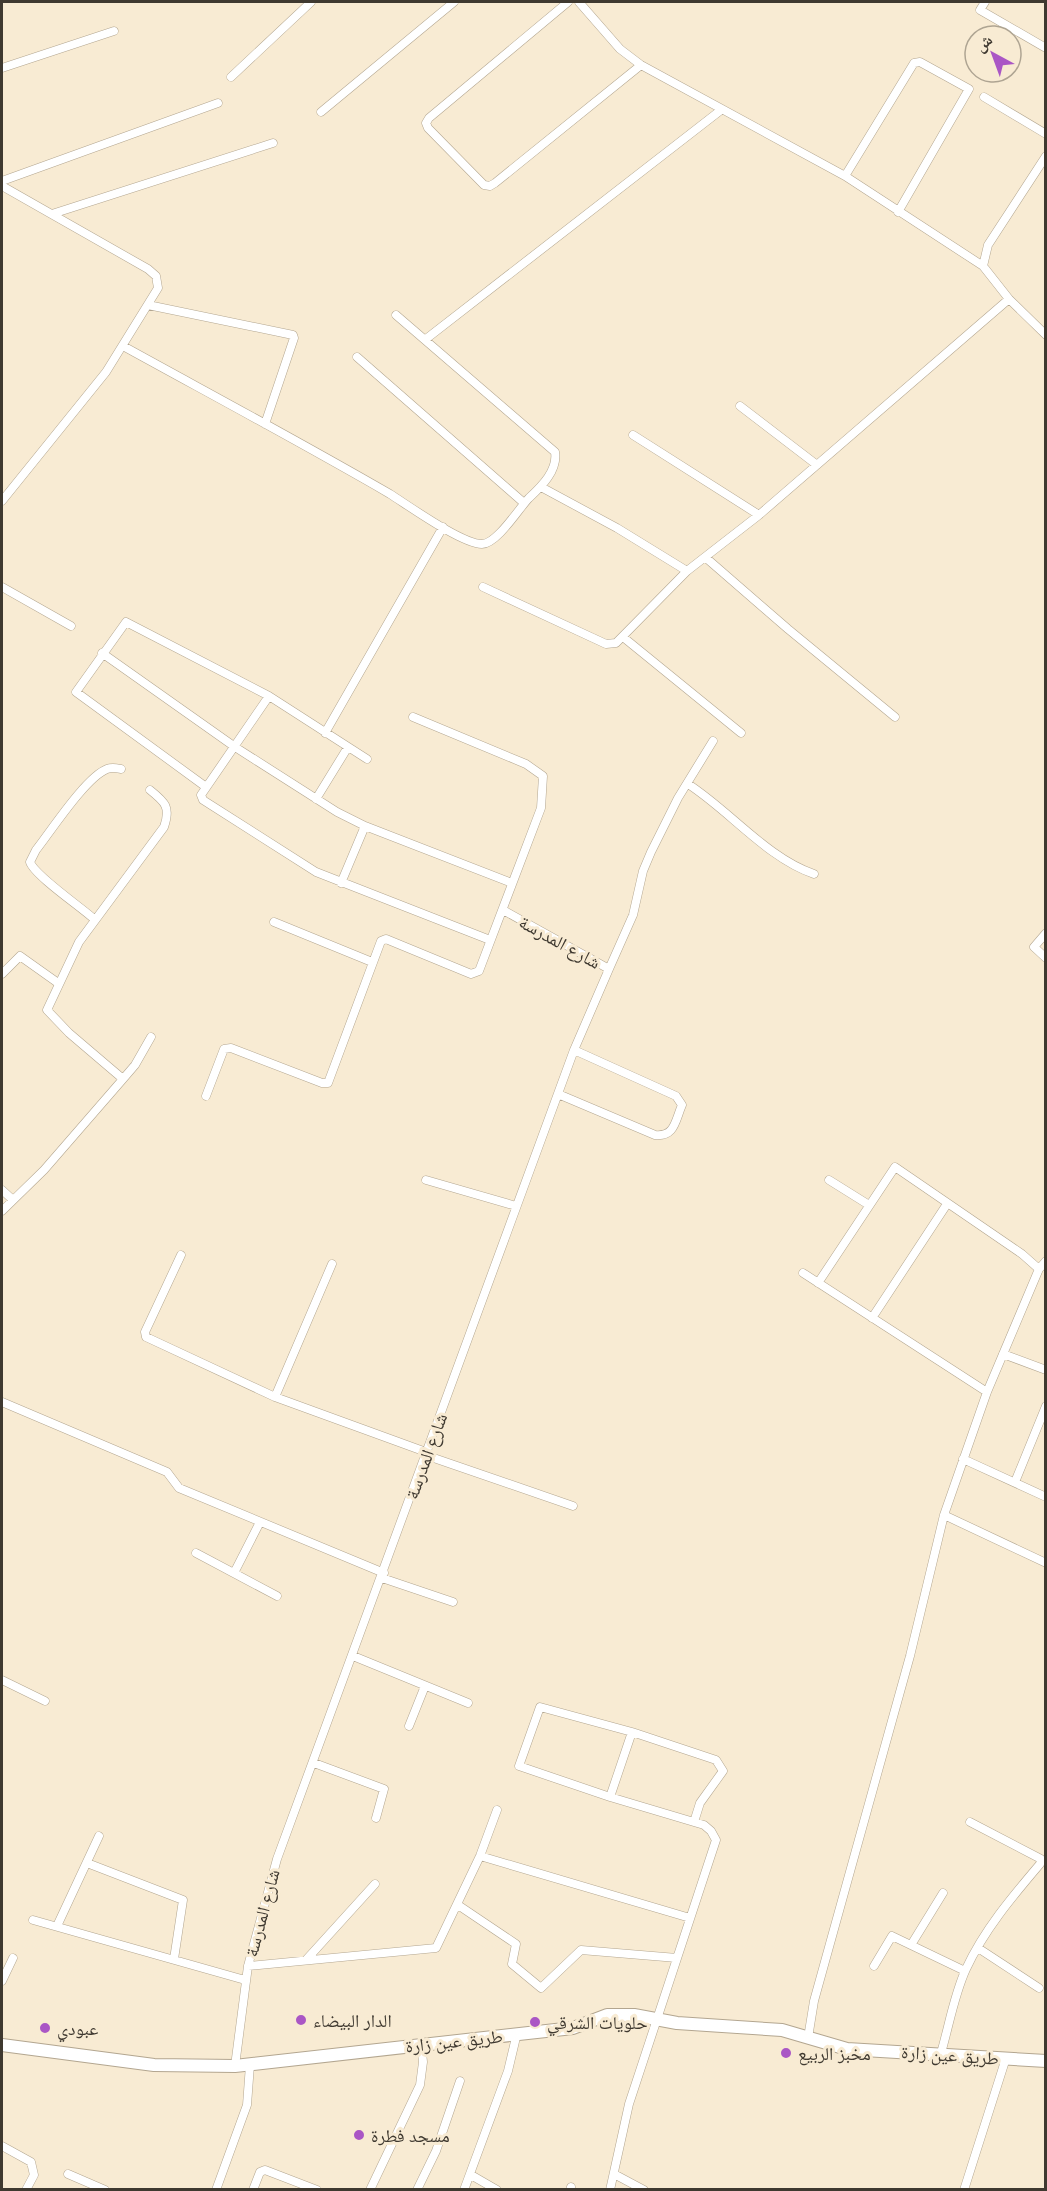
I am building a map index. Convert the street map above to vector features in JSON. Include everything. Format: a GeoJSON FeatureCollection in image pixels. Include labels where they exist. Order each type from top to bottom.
{"type":"FeatureCollection","features":[{"type":"Feature","properties":{"kind":"main road","name":"طريق عين زارة"},"geometry":{"type":"LineString","coordinates":[[2,2045],[154,2065],[235,2066],[421,2043],[573,2028],[607,2015],[634,2015],[782,2031],[847,2049],[1046,2061]]}},
{"type":"Feature","properties":{"kind":"street"},"geometry":{"type":"LineString","coordinates":[[231,77],[311,2]]}},
{"type":"Feature","properties":{"kind":"street"},"geometry":{"type":"LineString","coordinates":[[321,112],[454,2]]}},
{"type":"Feature","properties":{"kind":"street"},"geometry":{"type":"LineString","coordinates":[[568,2],[429,118],[426,123],[428,128],[484,185],[490,186],[495,183],[640,65]]}},
{"type":"Feature","properties":{"kind":"street"},"geometry":{"type":"LineString","coordinates":[[579,2],[620,50],[640,65],[845,176],[898,213],[983,266],[1009,299],[1046,335]]}},
{"type":"Feature","properties":{"kind":"street"},"geometry":{"type":"LineString","coordinates":[[985,2],[980,10],[1046,48]]}},
{"type":"Feature","properties":{"kind":"street"},"geometry":{"type":"LineString","coordinates":[[2,68],[114,31]]}},
{"type":"Feature","properties":{"kind":"street"},"geometry":{"type":"LineString","coordinates":[[845,176],[914,63],[920,62],[965,86],[969,89],[898,213]]}},
{"type":"Feature","properties":{"kind":"street"},"geometry":{"type":"LineString","coordinates":[[984,97],[1046,134]]}},
{"type":"Feature","properties":{"kind":"street"},"geometry":{"type":"LineString","coordinates":[[2,181],[218,103]]}},
{"type":"Feature","properties":{"kind":"street"},"geometry":{"type":"LineString","coordinates":[[426,339],[721,110]]}},
{"type":"Feature","properties":{"kind":"street"},"geometry":{"type":"LineString","coordinates":[[52,214],[273,143]]}},
{"type":"Feature","properties":{"kind":"street"},"geometry":{"type":"LineString","coordinates":[[983,266],[988,245],[1046,156]]}},
{"type":"Feature","properties":{"kind":"street"},"geometry":{"type":"LineString","coordinates":[[2,186],[148,269],[156,276],[158,288],[134,323],[123,346],[106,372],[2,501]]}},
{"type":"Feature","properties":{"kind":"street"},"geometry":{"type":"LineString","coordinates":[[483,587],[612,645],[623,637],[687,571],[759,515],[1009,299]]}},
{"type":"Feature","properties":{"kind":"street"},"geometry":{"type":"LineString","coordinates":[[148,305],[293,335],[265,424]]}},
{"type":"Feature","properties":{"kind":"street"},"geometry":{"type":"LineString","coordinates":[[123,346],[265,424],[443,527],[478,544],[485,544],[499,534],[524,503],[541,487],[554,467],[555,452],[396,315]]}},
{"type":"Feature","properties":{"kind":"street"},"geometry":{"type":"LineString","coordinates":[[357,357],[524,503]]}},
{"type":"Feature","properties":{"kind":"street"},"geometry":{"type":"LineString","coordinates":[[740,406],[817,465]]}},
{"type":"Feature","properties":{"kind":"street"},"geometry":{"type":"LineString","coordinates":[[633,435],[759,515]]}},
{"type":"Feature","properties":{"kind":"street"},"geometry":{"type":"LineString","coordinates":[[541,487],[617,528],[687,571]]}},
{"type":"Feature","properties":{"kind":"street"},"geometry":{"type":"LineString","coordinates":[[325,733],[443,527]]}},
{"type":"Feature","properties":{"kind":"street"},"geometry":{"type":"LineString","coordinates":[[705,556],[788,630],[895,717]]}},
{"type":"Feature","properties":{"kind":"street"},"geometry":{"type":"LineString","coordinates":[[2,587],[71,626]]}},
{"type":"Feature","properties":{"kind":"street"},"geometry":{"type":"LineString","coordinates":[[206,787],[79,696],[77,687],[121,625],[126,622],[269,696],[367,759]]}},
{"type":"Feature","properties":{"kind":"street"},"geometry":{"type":"LineString","coordinates":[[623,637],[741,733]]}},
{"type":"Feature","properties":{"kind":"street"},"geometry":{"type":"LineString","coordinates":[[102,653],[235,747],[316,799],[364,826],[512,884]]}},
{"type":"Feature","properties":{"kind":"street"},"geometry":{"type":"LineString","coordinates":[[269,696],[201,795],[208,803],[296,861],[341,883],[490,940]]}},
{"type":"Feature","properties":{"kind":"street"},"geometry":{"type":"LineString","coordinates":[[206,1096],[220,1056],[224,1049],[231,1048],[322,1083],[328,1083],[378,946],[387,939],[476,974],[503,910],[541,808],[543,776],[526,764],[413,717]]}},
{"type":"Feature","properties":{"kind":"street"},"geometry":{"type":"LineString","coordinates":[[609,969],[633,915],[643,871],[651,852],[713,741]]}},
{"type":"Feature","properties":{"kind":"street"},"geometry":{"type":"LineString","coordinates":[[316,799],[348,747]]}},
{"type":"Feature","properties":{"kind":"street"},"geometry":{"type":"LineString","coordinates":[[94,919],[35,872],[30,862],[36,850],[88,784],[105,769],[112,767],[121,770]]}},
{"type":"Feature","properties":{"kind":"street"},"geometry":{"type":"LineString","coordinates":[[688,784],[715,801],[795,867],[814,874]]}},
{"type":"Feature","properties":{"kind":"street"},"geometry":{"type":"LineString","coordinates":[[123,1079],[47,1010],[58,983],[94,919],[164,827],[169,810],[166,802],[150,790]]}},
{"type":"Feature","properties":{"kind":"street"},"geometry":{"type":"LineString","coordinates":[[341,883],[364,826]]}},
{"type":"Feature","properties":{"kind":"street","name":"شارع المدرسة"},"geometry":{"type":"LineString","coordinates":[[235,2066],[245,1980],[277,1859],[574,1050],[609,969],[503,910]]}},
{"type":"Feature","properties":{"kind":"street"},"geometry":{"type":"LineString","coordinates":[[274,922],[372,962]]}},
{"type":"Feature","properties":{"kind":"street"},"geometry":{"type":"LineString","coordinates":[[1046,933],[1034,947],[1046,958]]}},
{"type":"Feature","properties":{"kind":"street"},"geometry":{"type":"LineString","coordinates":[[2,974],[20,956],[58,983]]}},
{"type":"Feature","properties":{"kind":"street"},"geometry":{"type":"LineString","coordinates":[[2,1211],[44,1170],[135,1065],[151,1037]]}},
{"type":"Feature","properties":{"kind":"street"},"geometry":{"type":"LineString","coordinates":[[558,1094],[655,1135],[665,1136],[671,1132],[682,1105],[676,1096],[574,1050]]}},
{"type":"Feature","properties":{"kind":"street"},"geometry":{"type":"LineString","coordinates":[[818,1283],[892,1170],[897,1167],[1039,1269]]}},
{"type":"Feature","properties":{"kind":"street"},"geometry":{"type":"LineString","coordinates":[[426,1180],[516,1206]]}},
{"type":"Feature","properties":{"kind":"street"},"geometry":{"type":"LineString","coordinates":[[829,1180],[869,1205]]}},
{"type":"Feature","properties":{"kind":"street"},"geometry":{"type":"LineString","coordinates":[[2,1190],[13,1200]]}},
{"type":"Feature","properties":{"kind":"street"},"geometry":{"type":"LineString","coordinates":[[872,1318],[947,1204]]}},
{"type":"Feature","properties":{"kind":"street"},"geometry":{"type":"LineString","coordinates":[[181,1255],[146,1332],[146,1337],[275,1397],[425,1454],[573,1506]]}},
{"type":"Feature","properties":{"kind":"street"},"geometry":{"type":"LineString","coordinates":[[808,2038],[814,2001],[910,1656],[944,1515],[987,1392],[1039,1269],[1046,1261]]}},
{"type":"Feature","properties":{"kind":"street"},"geometry":{"type":"LineString","coordinates":[[275,1397],[332,1264]]}},
{"type":"Feature","properties":{"kind":"street"},"geometry":{"type":"LineString","coordinates":[[803,1273],[987,1392]]}},
{"type":"Feature","properties":{"kind":"street"},"geometry":{"type":"LineString","coordinates":[[1003,1354],[1046,1370]]}},
{"type":"Feature","properties":{"kind":"street"},"geometry":{"type":"LineString","coordinates":[[2,1402],[167,1472],[178,1488],[383,1575],[453,1602]]}},
{"type":"Feature","properties":{"kind":"street"},"geometry":{"type":"LineString","coordinates":[[1015,1482],[1046,1406]]}},
{"type":"Feature","properties":{"kind":"street"},"geometry":{"type":"LineString","coordinates":[[963,1459],[1046,1497]]}},
{"type":"Feature","properties":{"kind":"street"},"geometry":{"type":"LineString","coordinates":[[944,1515],[1046,1563]]}},
{"type":"Feature","properties":{"kind":"street"},"geometry":{"type":"LineString","coordinates":[[234,1573],[260,1522]]}},
{"type":"Feature","properties":{"kind":"street"},"geometry":{"type":"LineString","coordinates":[[196,1553],[277,1596]]}},
{"type":"Feature","properties":{"kind":"street"},"geometry":{"type":"LineString","coordinates":[[353,1656],[468,1703]]}},
{"type":"Feature","properties":{"kind":"street"},"geometry":{"type":"LineString","coordinates":[[2,1680],[45,1701]]}},
{"type":"Feature","properties":{"kind":"street"},"geometry":{"type":"LineString","coordinates":[[408,1726],[425,1686]]}},
{"type":"Feature","properties":{"kind":"street"},"geometry":{"type":"LineString","coordinates":[[610,2190],[624,2119],[716,1840],[711,1831],[694,1822],[520,1768],[540,1707],[632,1732],[716,1760],[721,1764],[723,1771],[700,1803],[694,1822]]}},
{"type":"Feature","properties":{"kind":"street"},"geometry":{"type":"LineString","coordinates":[[610,1797],[632,1732]]}},
{"type":"Feature","properties":{"kind":"street"},"geometry":{"type":"LineString","coordinates":[[314,1763],[384,1789],[376,1818]]}},
{"type":"Feature","properties":{"kind":"street"},"geometry":{"type":"LineString","coordinates":[[248,1966],[436,1948],[480,1856],[497,1810]]}},
{"type":"Feature","properties":{"kind":"street"},"geometry":{"type":"LineString","coordinates":[[941,2053],[965,1971],[994,1919],[1040,1864],[1041,1859],[970,1822]]}},
{"type":"Feature","properties":{"kind":"street"},"geometry":{"type":"LineString","coordinates":[[57,1926],[99,1836]]}},
{"type":"Feature","properties":{"kind":"street"},"geometry":{"type":"LineString","coordinates":[[480,1856],[690,1918]]}},
{"type":"Feature","properties":{"kind":"street"},"geometry":{"type":"LineString","coordinates":[[87,1863],[183,1900],[174,1959]]}},
{"type":"Feature","properties":{"kind":"street"},"geometry":{"type":"LineString","coordinates":[[306,1960],[375,1884]]}},
{"type":"Feature","properties":{"kind":"street"},"geometry":{"type":"LineString","coordinates":[[911,1945],[943,1893]]}},
{"type":"Feature","properties":{"kind":"street"},"geometry":{"type":"LineString","coordinates":[[458,1905],[516,1944],[512,1964],[541,1988],[581,1950],[677,1958]]}},
{"type":"Feature","properties":{"kind":"street"},"geometry":{"type":"LineString","coordinates":[[33,1920],[245,1980]]}},
{"type":"Feature","properties":{"kind":"street"},"geometry":{"type":"LineString","coordinates":[[874,1966],[892,1936],[965,1971]]}},
{"type":"Feature","properties":{"kind":"street"},"geometry":{"type":"LineString","coordinates":[[978,1948],[1039,1988]]}},
{"type":"Feature","properties":{"kind":"street"},"geometry":{"type":"LineString","coordinates":[[2,1981],[13,1958]]}},
{"type":"Feature","properties":{"kind":"street"},"geometry":{"type":"LineString","coordinates":[[464,2190],[508,2071],[517,2033]]}},
{"type":"Feature","properties":{"kind":"street"},"geometry":{"type":"LineString","coordinates":[[370,2190],[420,2085],[423,2073],[421,2043]]}},
{"type":"Feature","properties":{"kind":"street"},"geometry":{"type":"LineString","coordinates":[[964,2190],[1006,2058]]}},
{"type":"Feature","properties":{"kind":"street"},"geometry":{"type":"LineString","coordinates":[[216,2190],[248,2105],[250,2065]]}},
{"type":"Feature","properties":{"kind":"street"},"geometry":{"type":"LineString","coordinates":[[417,2190],[450,2118],[460,2081]]}},
{"type":"Feature","properties":{"kind":"street"},"geometry":{"type":"LineString","coordinates":[[2,2146],[31,2162],[34,2175],[26,2190]]}},
{"type":"Feature","properties":{"kind":"street"},"geometry":{"type":"LineString","coordinates":[[253,2190],[260,2172],[265,2170],[317,2190]]}},
{"type":"Feature","properties":{"kind":"street"},"geometry":{"type":"LineString","coordinates":[[68,2174],[105,2190]]}},
{"type":"Feature","properties":{"kind":"street"},"geometry":{"type":"LineString","coordinates":[[614,2174],[644,2190]]}},
{"type":"Feature","properties":{"kind":"street"},"geometry":{"type":"LineString","coordinates":[[471,2175],[497,2190]]}},
{"type":"Feature","properties":{"kind":"place","name":"الدار البيضاء"},"geometry":{"type":"Point","coordinates":[301,2020]}},
{"type":"Feature","properties":{"kind":"place","name":"حلويات الشرقي"},"geometry":{"type":"Point","coordinates":[535,2022]}},
{"type":"Feature","properties":{"kind":"place","name":"عبودي"},"geometry":{"type":"Point","coordinates":[45,2028]}},
{"type":"Feature","properties":{"kind":"place","name":"مخبز الربيع"},"geometry":{"type":"Point","coordinates":[786,2053]}},
{"type":"Feature","properties":{"kind":"place","name":"مسجد فطرة"},"geometry":{"type":"Point","coordinates":[359,2135]}}]}
